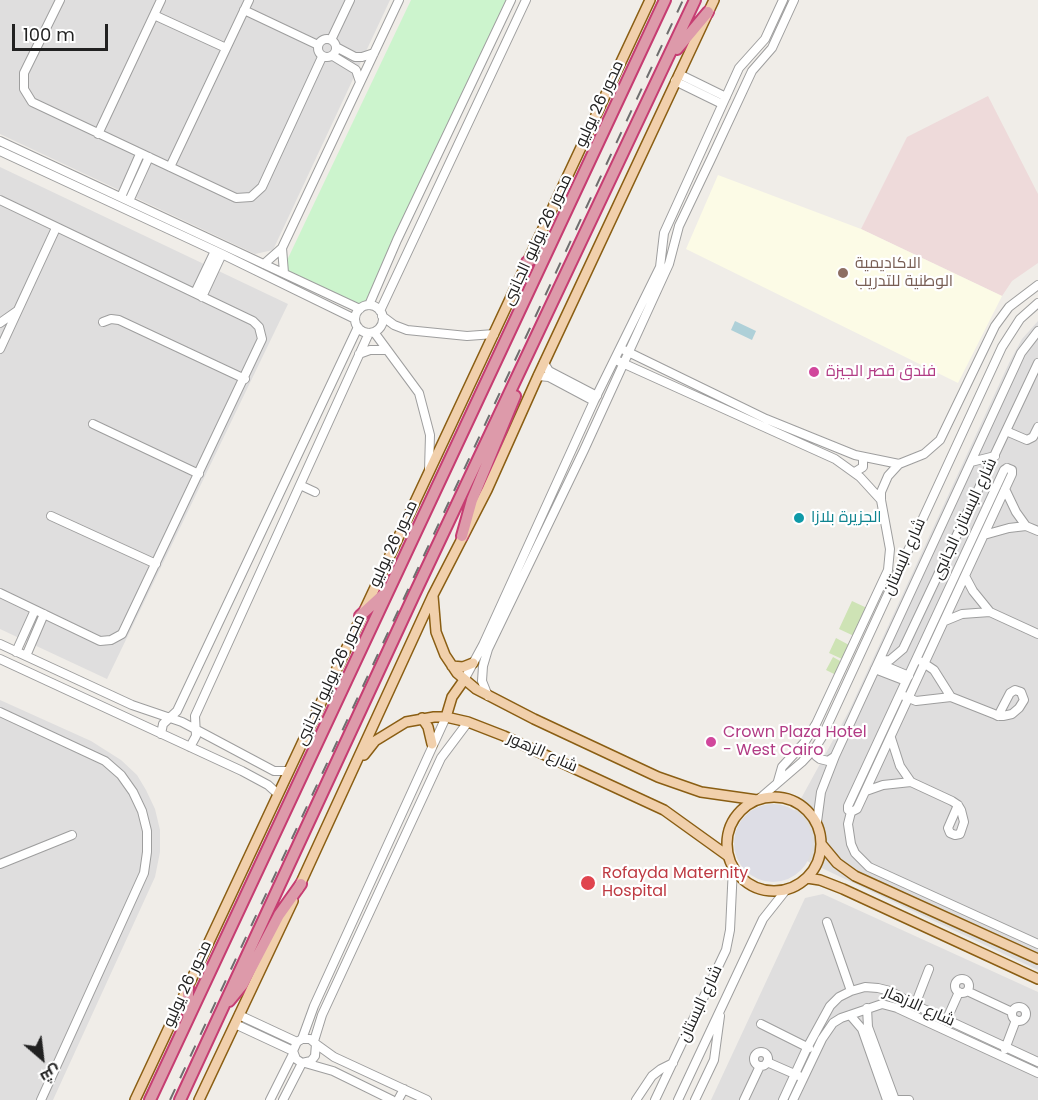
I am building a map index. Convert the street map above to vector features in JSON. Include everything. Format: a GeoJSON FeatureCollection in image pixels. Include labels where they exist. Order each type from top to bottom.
{"type":"FeatureCollection","features":[{"type":"Feature","properties":{"kind":"highway","name":"محور 26 يوليو"},"geometry":{"type":"LineString","coordinates":[[150,1100],[665,0]]}},
{"type":"Feature","properties":{"kind":"highway"},"geometry":{"type":"LineString","coordinates":[[180,1100],[695,0]]}},
{"type":"Feature","properties":{"kind":"highway"},"geometry":{"type":"LineString","coordinates":[[667,60],[708,12]]}},
{"type":"Feature","properties":{"kind":"highway"},"geometry":{"type":"LineString","coordinates":[[527,262],[548,250]]}},
{"type":"Feature","properties":{"kind":"highway"},"geometry":{"type":"LineString","coordinates":[[462,536],[472,500],[515,397],[519,374]]}},
{"type":"Feature","properties":{"kind":"highway"},"geometry":{"type":"LineString","coordinates":[[360,616],[390,588]]}},
{"type":"Feature","properties":{"kind":"highway"},"geometry":{"type":"LineString","coordinates":[[223,1008],[243,984],[274,923],[301,884]]}},
{"type":"Feature","properties":{"kind":"highway"},"geometry":{"type":"LineString","coordinates":[[188,988],[188,1018]]}},
{"type":"Feature","properties":{"kind":"main road","name":"محور 26 يوليو الجانبى"},"geometry":{"type":"LineString","coordinates":[[135,1100],[650,0]]}},
{"type":"Feature","properties":{"kind":"main road"},"geometry":{"type":"LineString","coordinates":[[199,1100],[433,595],[483,498],[714,0]]}},
{"type":"Feature","properties":{"kind":"main road","name":"شارع الزهور"},"geometry":{"type":"LineString","coordinates":[[433,595],[436,632],[445,655],[464,680],[488,696],[678,785],[719,795],[758,800]]}},
{"type":"Feature","properties":{"kind":"main road"},"geometry":{"type":"LineString","coordinates":[[452,666],[463,667],[473,663]]}},
{"type":"Feature","properties":{"kind":"main road"},"geometry":{"type":"LineString","coordinates":[[446,717],[447,707],[464,680]]}},
{"type":"Feature","properties":{"kind":"main road","name":"شارع الزهور"},"geometry":{"type":"LineString","coordinates":[[354,767],[375,741],[389,730],[406,722],[422,718],[446,717],[468,722],[504,735],[664,810],[728,856]]}},
{"type":"Feature","properties":{"kind":"main road"},"geometry":{"type":"LineString","coordinates":[[422,718],[428,727],[432,744]]}},
{"type":"Feature","properties":{"kind":"main road"},"geometry":{"type":"LineString","coordinates":[[772,797],[794,801],[811,813],[817,822],[822,845],[820,857],[807,878],[797,885],[786,890],[768,891],[750,885],[733,867],[728,856],[729,831],[741,810],[758,800],[772,797]]}},
{"type":"Feature","properties":{"kind":"main road"},"geometry":{"type":"LineString","coordinates":[[822,845],[837,863],[855,876],[1038,959]]}},
{"type":"Feature","properties":{"kind":"main road"},"geometry":{"type":"LineString","coordinates":[[807,878],[837,886],[1038,979]]}},
{"type":"Feature","properties":{"kind":"main road"},"geometry":{"type":"LineString","coordinates":[[1004,963],[1004,953],[1011,947]]}},
{"type":"Feature","properties":{"kind":"street"},"geometry":{"type":"LineString","coordinates":[[60,0],[24,73],[24,89],[32,102],[236,198],[244,199],[258,193],[322,57]]}},
{"type":"Feature","properties":{"kind":"street"},"geometry":{"type":"LineString","coordinates":[[98,134],[161,0]]}},
{"type":"Feature","properties":{"kind":"street"},"geometry":{"type":"LineString","coordinates":[[170,167],[249,0]]}},
{"type":"Feature","properties":{"kind":"street"},"geometry":{"type":"LineString","coordinates":[[333,56],[334,44],[350,0]]}},
{"type":"Feature","properties":{"kind":"street"},"geometry":{"type":"LineString","coordinates":[[264,264],[282,248],[399,0]]}},
{"type":"Feature","properties":{"kind":"street"},"geometry":{"type":"LineString","coordinates":[[360,309],[369,305],[392,250],[511,0]]}},
{"type":"Feature","properties":{"kind":"street"},"geometry":{"type":"LineString","coordinates":[[190,747],[196,736],[195,716],[359,354],[371,332],[381,325],[381,314],[526,0]]}},
{"type":"Feature","properties":{"kind":"street"},"geometry":{"type":"LineString","coordinates":[[464,680],[483,645],[571,450],[660,267],[664,233],[741,64],[765,39],[783,1],[792,3],[772,48],[752,71],[679,226],[671,260],[485,656],[483,681],[488,696]]}},
{"type":"Feature","properties":{"kind":"street"},"geometry":{"type":"LineString","coordinates":[[244,10],[318,45]]}},
{"type":"Feature","properties":{"kind":"street"},"geometry":{"type":"LineString","coordinates":[[154,15],[226,48]]}},
{"type":"Feature","properties":{"kind":"street"},"geometry":{"type":"LineString","coordinates":[[360,82],[356,70],[351,66],[333,56],[322,57],[318,52],[318,45],[325,39],[355,57],[374,53]]}},
{"type":"Feature","properties":{"kind":"street"},"geometry":{"type":"LineString","coordinates":[[351,66],[355,57]]}},
{"type":"Feature","properties":{"kind":"street"},"geometry":{"type":"LineString","coordinates":[[677,78],[724,100]]}},
{"type":"Feature","properties":{"kind":"street"},"geometry":{"type":"LineString","coordinates":[[0,141],[158,225],[333,308],[371,332],[419,393],[430,435],[429,471]]}},
{"type":"Feature","properties":{"kind":"street"},"geometry":{"type":"LineString","coordinates":[[0,151],[96,191],[121,197],[360,309]]}},
{"type":"Feature","properties":{"kind":"street"},"geometry":{"type":"LineString","coordinates":[[121,197],[140,154]]}},
{"type":"Feature","properties":{"kind":"street"},"geometry":{"type":"LineString","coordinates":[[700,154],[711,159]]}},
{"type":"Feature","properties":{"kind":"street"},"geometry":{"type":"LineString","coordinates":[[129,201],[149,158]]}},
{"type":"Feature","properties":{"kind":"street"},"geometry":{"type":"LineString","coordinates":[[0,200],[252,321],[259,327],[262,335],[261,344],[245,379],[127,627],[115,639],[100,641],[0,593]]}},
{"type":"Feature","properties":{"kind":"street"},"geometry":{"type":"LineString","coordinates":[[158,225],[161,216]]}},
{"type":"Feature","properties":{"kind":"street"},"geometry":{"type":"LineString","coordinates":[[0,349],[56,228]]}},
{"type":"Feature","properties":{"kind":"street"},"geometry":{"type":"LineString","coordinates":[[282,248],[284,273]]}},
{"type":"Feature","properties":{"kind":"street"},"geometry":{"type":"LineString","coordinates":[[198,295],[218,253]]}},
{"type":"Feature","properties":{"kind":"street"},"geometry":{"type":"LineString","coordinates":[[778,781],[782,767],[804,743],[816,724],[888,570],[890,549],[881,492],[888,476],[899,464],[924,454],[935,446],[952,417],[995,326],[1009,307],[1038,285]]}},
{"type":"Feature","properties":{"kind":"street"},"geometry":{"type":"LineString","coordinates":[[333,308],[338,298]]}},
{"type":"Feature","properties":{"kind":"street","name":"شارع البستان"},"geometry":{"type":"LineString","coordinates":[[758,800],[815,748],[844,693],[1002,347],[1020,320],[1038,303]]}},
{"type":"Feature","properties":{"kind":"street"},"geometry":{"type":"LineString","coordinates":[[369,305],[377,308],[394,325],[407,330],[467,336],[494,334]]}},
{"type":"Feature","properties":{"kind":"street"},"geometry":{"type":"LineString","coordinates":[[161,734],[163,724],[177,711],[356,323],[360,309]]}},
{"type":"Feature","properties":{"kind":"street"},"geometry":{"type":"LineString","coordinates":[[0,323],[18,310]]}},
{"type":"Feature","properties":{"kind":"street"},"geometry":{"type":"LineString","coordinates":[[103,322],[111,319],[119,320],[245,379]]}},
{"type":"Feature","properties":{"kind":"street","name":"شارع البستان"},"geometry":{"type":"LineString","coordinates":[[817,822],[821,792],[835,756],[1021,353],[1038,331]]}},
{"type":"Feature","properties":{"kind":"street"},"geometry":{"type":"LineString","coordinates":[[620,348],[721,403],[836,459],[855,472],[881,500]]}},
{"type":"Feature","properties":{"kind":"street"},"geometry":{"type":"LineString","coordinates":[[359,354],[370,350],[386,350]]}},
{"type":"Feature","properties":{"kind":"street"},"geometry":{"type":"LineString","coordinates":[[614,359],[644,373],[863,458],[899,464]]}},
{"type":"Feature","properties":{"kind":"street"},"geometry":{"type":"LineString","coordinates":[[544,363],[549,371],[596,398]]}},
{"type":"Feature","properties":{"kind":"street"},"geometry":{"type":"LineString","coordinates":[[644,373],[649,363]]}},
{"type":"Feature","properties":{"kind":"street","name":"شارع البستان الجانبى"},"geometry":{"type":"LineString","coordinates":[[877,664],[890,660],[903,649],[1038,363]]}},
{"type":"Feature","properties":{"kind":"street"},"geometry":{"type":"LineString","coordinates":[[538,376],[549,377],[596,398]]}},
{"type":"Feature","properties":{"kind":"street"},"geometry":{"type":"LineString","coordinates":[[952,417],[968,422]]}},
{"type":"Feature","properties":{"kind":"street"},"geometry":{"type":"LineString","coordinates":[[93,424],[199,474]]}},
{"type":"Feature","properties":{"kind":"street"},"geometry":{"type":"LineString","coordinates":[[1006,431],[1027,440],[1033,437],[1038,427]]}},
{"type":"Feature","properties":{"kind":"street"},"geometry":{"type":"LineString","coordinates":[[571,450],[581,454]]}},
{"type":"Feature","properties":{"kind":"street"},"geometry":{"type":"LineString","coordinates":[[971,462],[995,456]]}},
{"type":"Feature","properties":{"kind":"street"},"geometry":{"type":"LineString","coordinates":[[855,472],[863,467],[863,458]]}},
{"type":"Feature","properties":{"kind":"street"},"geometry":{"type":"LineString","coordinates":[[851,812],[856,811],[866,791],[945,621],[1012,474],[1009,468],[1004,470],[848,806],[851,812],[848,824],[851,844],[861,861],[869,867],[1038,944]]}},
{"type":"Feature","properties":{"kind":"street"},"geometry":{"type":"LineString","coordinates":[[300,484],[315,492]]}},
{"type":"Feature","properties":{"kind":"street"},"geometry":{"type":"LineString","coordinates":[[1005,489],[1012,505],[1026,526]]}},
{"type":"Feature","properties":{"kind":"street"},"geometry":{"type":"LineString","coordinates":[[51,516],[156,564]]}},
{"type":"Feature","properties":{"kind":"street"},"geometry":{"type":"LineString","coordinates":[[984,535],[1026,526],[1038,531]]}},
{"type":"Feature","properties":{"kind":"street"},"geometry":{"type":"LineString","coordinates":[[888,570],[898,574]]}},
{"type":"Feature","properties":{"kind":"street"},"geometry":{"type":"LineString","coordinates":[[965,576],[978,598],[990,612],[1038,634]]}},
{"type":"Feature","properties":{"kind":"street"},"geometry":{"type":"LineString","coordinates":[[16,652],[34,610]]}},
{"type":"Feature","properties":{"kind":"street"},"geometry":{"type":"LineString","coordinates":[[945,621],[962,614],[990,612]]}},
{"type":"Feature","properties":{"kind":"street"},"geometry":{"type":"LineString","coordinates":[[26,656],[44,614]]}},
{"type":"Feature","properties":{"kind":"street"},"geometry":{"type":"LineString","coordinates":[[0,644],[132,705],[183,722],[274,771],[288,771]]}},
{"type":"Feature","properties":{"kind":"street"},"geometry":{"type":"LineString","coordinates":[[0,659],[242,771],[268,785],[278,794]]}},
{"type":"Feature","properties":{"kind":"street"},"geometry":{"type":"LineString","coordinates":[[916,660],[934,670],[951,697]]}},
{"type":"Feature","properties":{"kind":"street"},"geometry":{"type":"LineString","coordinates":[[877,664],[908,678]]}},
{"type":"Feature","properties":{"kind":"street"},"geometry":{"type":"LineString","coordinates":[[900,694],[921,701],[951,697],[998,716]]}},
{"type":"Feature","properties":{"kind":"street"},"geometry":{"type":"LineString","coordinates":[[0,712],[105,761],[121,775],[133,792],[142,811],[147,831],[144,873],[41,1100]]}},
{"type":"Feature","properties":{"kind":"street"},"geometry":{"type":"LineString","coordinates":[[270,1100],[446,717]]}},
{"type":"Feature","properties":{"kind":"street"},"geometry":{"type":"LineString","coordinates":[[283,1100],[304,1063],[315,1056],[315,1043],[322,1015],[441,758],[468,722]]}},
{"type":"Feature","properties":{"kind":"street"},"geometry":{"type":"LineString","coordinates":[[890,738],[900,766],[911,782],[958,805]]}},
{"type":"Feature","properties":{"kind":"street"},"geometry":{"type":"LineString","coordinates":[[815,748],[816,756],[823,760],[828,761],[835,756]]}},
{"type":"Feature","properties":{"kind":"street"},"geometry":{"type":"LineString","coordinates":[[268,785],[275,778],[274,771]]}},
{"type":"Feature","properties":{"kind":"street"},"geometry":{"type":"LineString","coordinates":[[866,791],[883,785],[911,782]]}},
{"type":"Feature","properties":{"kind":"street"},"geometry":{"type":"LineString","coordinates":[[405,809],[415,814]]}},
{"type":"Feature","properties":{"kind":"street"},"geometry":{"type":"LineString","coordinates":[[0,864],[72,835]]}},
{"type":"Feature","properties":{"kind":"street","name":"شارع البستان"},"geometry":{"type":"LineString","coordinates":[[655,1100],[726,950],[730,930],[733,867]]}},
{"type":"Feature","properties":{"kind":"street","name":"شارع البستان"},"geometry":{"type":"LineString","coordinates":[[678,1100],[763,919],[786,890]]}},
{"type":"Feature","properties":{"kind":"street"},"geometry":{"type":"LineString","coordinates":[[362,904],[371,909]]}},
{"type":"Feature","properties":{"kind":"street"},"geometry":{"type":"LineString","coordinates":[[783,1100],[830,1006],[839,997],[851,991],[827,922]]}},
{"type":"Feature","properties":{"kind":"street"},"geometry":{"type":"LineString","coordinates":[[915,1005],[928,969]]}},
{"type":"Feature","properties":{"kind":"street"},"geometry":{"type":"LineString","coordinates":[[959,992],[956,990],[956,984],[961,980],[969,984],[968,991]]}},
{"type":"Feature","properties":{"kind":"street","name":"شارع الازهار"},"geometry":{"type":"LineString","coordinates":[[851,991],[865,987],[890,991],[915,1005],[1038,1062]]}},
{"type":"Feature","properties":{"kind":"street"},"geometry":{"type":"LineString","coordinates":[[959,992],[968,991],[1012,1012]]}},
{"type":"Feature","properties":{"kind":"street"},"geometry":{"type":"LineString","coordinates":[[943,1029],[959,992]]}},
{"type":"Feature","properties":{"kind":"street","name":"شارع الازهار"},"geometry":{"type":"LineString","coordinates":[[794,1100],[827,1030],[833,1023],[874,1005],[890,1005],[1038,1073]]}},
{"type":"Feature","properties":{"kind":"street"},"geometry":{"type":"LineString","coordinates":[[867,1008],[868,1027],[892,1100]]}},
{"type":"Feature","properties":{"kind":"street"},"geometry":{"type":"LineString","coordinates":[[1012,1012],[1017,1008],[1025,1012],[1022,1020],[1016,1020]]}},
{"type":"Feature","properties":{"kind":"street"},"geometry":{"type":"LineString","coordinates":[[695,1100],[714,1060],[720,1012]]}},
{"type":"Feature","properties":{"kind":"street"},"geometry":{"type":"LineString","coordinates":[[1012,1012],[1016,1020]]}},
{"type":"Feature","properties":{"kind":"street"},"geometry":{"type":"LineString","coordinates":[[850,1015],[862,1029],[892,1100]]}},
{"type":"Feature","properties":{"kind":"street"},"geometry":{"type":"LineString","coordinates":[[237,1020],[299,1040],[306,1038],[334,1057],[427,1100]]}},
{"type":"Feature","properties":{"kind":"street"},"geometry":{"type":"LineString","coordinates":[[237,1020],[293,1052],[304,1063],[329,1070],[392,1100]]}},
{"type":"Feature","properties":{"kind":"street"},"geometry":{"type":"LineString","coordinates":[[1002,1056],[1016,1020]]}},
{"type":"Feature","properties":{"kind":"street"},"geometry":{"type":"LineString","coordinates":[[760,1024],[807,1048],[816,1050]]}},
{"type":"Feature","properties":{"kind":"street"},"geometry":{"type":"LineString","coordinates":[[329,1070],[334,1057]]}},
{"type":"Feature","properties":{"kind":"street"},"geometry":{"type":"LineString","coordinates":[[636,1100],[652,1076],[673,1063]]}},
{"type":"Feature","properties":{"kind":"street"},"geometry":{"type":"LineString","coordinates":[[744,1100],[764,1064],[804,1078]]}},
{"type":"Feature","properties":{"kind":"street"},"geometry":{"type":"LineString","coordinates":[[398,1100],[404,1089]]}},
{"type":"Feature","properties":{"kind":"street"},"geometry":{"type":"LineString","coordinates":[[892,1100],[909,1100]]}},
{"type":"Feature","properties":{"kind":"shaded area"},"geometry":{"type":"Polygon","coordinates":[[[0,0],[390,0],[273,250],[255,254],[0,134],[0,0]]]}},
{"type":"Feature","properties":{"kind":"shaded area"},"geometry":{"type":"Polygon","coordinates":[[[988,96],[1038,194],[1038,263],[1012,281],[1002,296],[861,229],[907,137],[988,96]]]}},
{"type":"Feature","properties":{"kind":"shaded area"},"geometry":{"type":"Polygon","coordinates":[[[0,167],[288,304],[107,679],[0,629],[0,167]]]}},
{"type":"Feature","properties":{"kind":"shaded area","name":"الاكاديمية الوطنية للتدريب"},"geometry":{"type":"Polygon","coordinates":[[[718,175],[861,229],[1002,296],[958,383],[686,249],[718,175]]]}},
{"type":"Feature","properties":{"kind":"shaded area"},"geometry":{"type":"Polygon","coordinates":[[[1038,321],[1038,970],[775,846],[849,711],[1009,363],[1022,339],[1038,321]]]}},
{"type":"Feature","properties":{"kind":"shaded area"},"geometry":{"type":"Polygon","coordinates":[[[0,700],[91,741],[121,760],[137,775],[146,790],[155,809],[160,830],[160,852],[155,877],[53,1100],[0,1100],[0,700]]]}},
{"type":"Feature","properties":{"kind":"shaded area"},"geometry":{"type":"Polygon","coordinates":[[[773,804],[788,807],[801,815],[809,828],[812,843],[809,858],[801,871],[788,879],[773,882],[758,879],[745,871],[737,858],[734,843],[737,828],[745,815],[758,807],[773,804]]]}},
{"type":"Feature","properties":{"kind":"shaded area"},"geometry":{"type":"Polygon","coordinates":[[[823,894],[1038,992],[1038,1100],[711,1100],[805,898],[823,894]]]}},
{"type":"Feature","properties":{"kind":"green space"},"geometry":{"type":"Polygon","coordinates":[[[411,0],[508,0],[361,312],[280,275],[411,0]]]}},
{"type":"Feature","properties":{"kind":"green space"},"geometry":{"type":"Polygon","coordinates":[[[852,601],[867,608],[854,636],[839,629],[852,601]]]}},
{"type":"Feature","properties":{"kind":"green space"},"geometry":{"type":"Polygon","coordinates":[[[836,638],[849,645],[842,659],[829,653],[836,638]]]}},
{"type":"Feature","properties":{"kind":"green space"},"geometry":{"type":"Polygon","coordinates":[[[833,657],[842,662],[836,675],[826,670],[833,657]]]}},
{"type":"Feature","properties":{"kind":"water"},"geometry":{"type":"Polygon","coordinates":[[[735,321],[756,331],[752,340],[731,330],[735,321]]]}},
{"type":"Feature","properties":{"kind":"railway"},"geometry":{"type":"LineString","coordinates":[[170,1100],[683,0]]}},
{"type":"Feature","properties":{"kind":"place","name":"الاكاديمية الوطنية للتدريب"},"geometry":{"type":"Point","coordinates":[843,273]}},
{"type":"Feature","properties":{"kind":"place","name":"فندق قصر الجيزة"},"geometry":{"type":"Point","coordinates":[814,372]}},
{"type":"Feature","properties":{"kind":"place","name":"الجزيرة بلازا"},"geometry":{"type":"Point","coordinates":[799,518]}},
{"type":"Feature","properties":{"kind":"place","name":"Crown Plaza Hotel - West Cairo"},"geometry":{"type":"Point","coordinates":[711,742]}},
{"type":"Feature","properties":{"kind":"place","name":"Rofayda Maternity Hospital"},"geometry":{"type":"Point","coordinates":[588,883]}}]}
